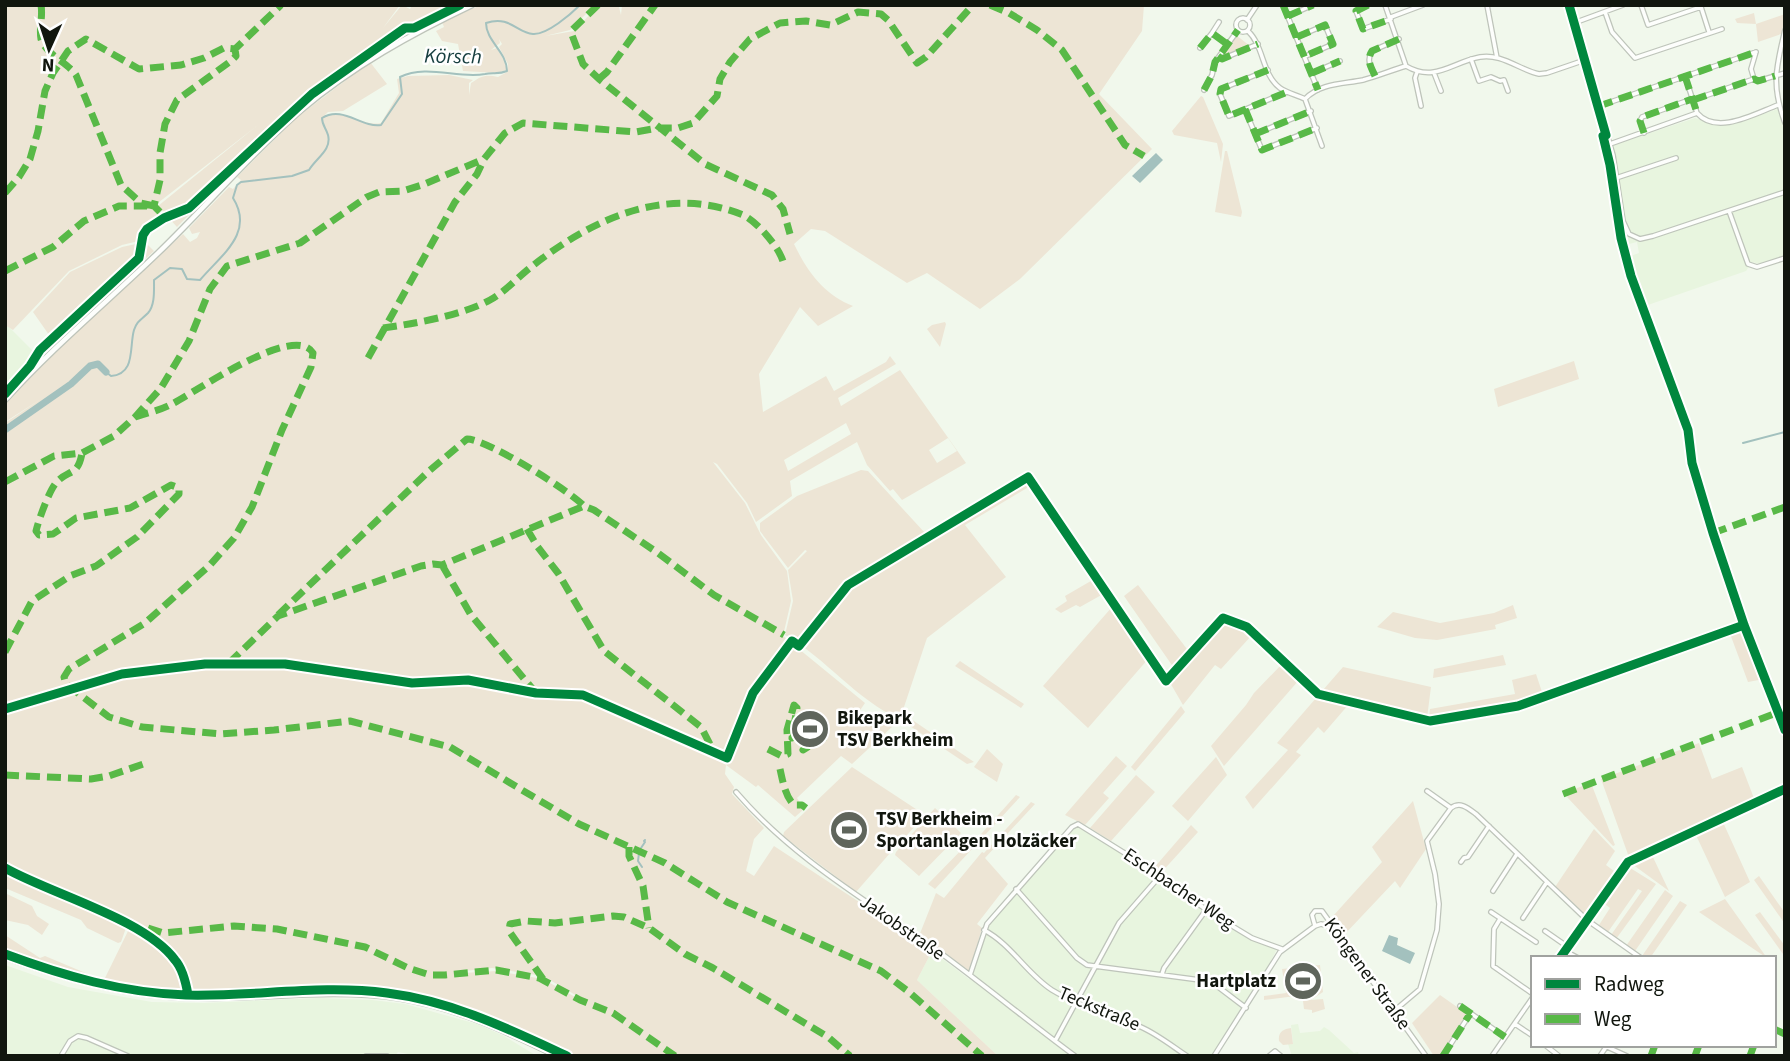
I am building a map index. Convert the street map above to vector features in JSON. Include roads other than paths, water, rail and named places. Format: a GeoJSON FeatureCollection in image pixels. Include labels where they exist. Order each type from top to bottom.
{"type":"FeatureCollection","features":[{"type":"Feature","properties":{"kind":"main road"},"geometry":{"type":"LineString","coordinates":[[5,400],[44,357],[158,253],[298,113],[329,87],[382,52],[472,5]]}},
{"type":"Feature","properties":{"kind":"main road"},"geometry":{"type":"LineString","coordinates":[[5,957],[73,981],[157,997],[200,999],[325,993],[410,1000],[475,1019],[557,1056]]}},
{"type":"Feature","properties":{"kind":"street"},"geometry":{"type":"LineString","coordinates":[[1247,20],[1257,5]]}},
{"type":"Feature","properties":{"kind":"street"},"geometry":{"type":"LineString","coordinates":[[1283,5],[1318,90]]}},
{"type":"Feature","properties":{"kind":"street"},"geometry":{"type":"LineString","coordinates":[[1288,16],[1313,5]]}},
{"type":"Feature","properties":{"kind":"street"},"geometry":{"type":"LineString","coordinates":[[1368,5],[1356,10],[1363,29],[1423,5]]}},
{"type":"Feature","properties":{"kind":"street"},"geometry":{"type":"LineString","coordinates":[[1385,5],[1406,66]]}},
{"type":"Feature","properties":{"kind":"street"},"geometry":{"type":"LineString","coordinates":[[1487,5],[1497,58]]}},
{"type":"Feature","properties":{"kind":"street"},"geometry":{"type":"LineString","coordinates":[[1569,5],[1609,144],[1623,223],[1628,233],[1637,239],[1653,236],[1785,192]]}},
{"type":"Feature","properties":{"kind":"street"},"geometry":{"type":"LineString","coordinates":[[1574,23],[1623,5]]}},
{"type":"Feature","properties":{"kind":"street"},"geometry":{"type":"LineString","coordinates":[[1641,5],[1648,26],[1700,6],[1709,32]]}},
{"type":"Feature","properties":{"kind":"street"},"geometry":{"type":"LineString","coordinates":[[1605,12],[1612,32],[1635,58],[1722,29]]}},
{"type":"Feature","properties":{"kind":"street"},"geometry":{"type":"LineString","coordinates":[[1238,30],[1237,21],[1241,18],[1250,24],[1248,31]]}},
{"type":"Feature","properties":{"kind":"street"},"geometry":{"type":"LineString","coordinates":[[1200,48],[1219,22]]}},
{"type":"Feature","properties":{"kind":"street"},"geometry":{"type":"LineString","coordinates":[[1297,37],[1325,25],[1329,34],[1333,44],[1305,57]]}},
{"type":"Feature","properties":{"kind":"street"},"geometry":{"type":"LineString","coordinates":[[1238,30],[1248,31]]}},
{"type":"Feature","properties":{"kind":"street"},"geometry":{"type":"LineString","coordinates":[[1204,90],[1218,56],[1238,30]]}},
{"type":"Feature","properties":{"kind":"street"},"geometry":{"type":"LineString","coordinates":[[1785,30],[1775,76],[1778,105],[1783,112],[1785,123]]}},
{"type":"Feature","properties":{"kind":"street"},"geometry":{"type":"LineString","coordinates":[[1248,31],[1258,44],[1274,82],[1287,92],[1305,99],[1322,146]]}},
{"type":"Feature","properties":{"kind":"street"},"geometry":{"type":"LineString","coordinates":[[1212,33],[1227,44]]}},
{"type":"Feature","properties":{"kind":"street"},"geometry":{"type":"LineString","coordinates":[[1374,76],[1368,61],[1369,55],[1372,51],[1399,40]]}},
{"type":"Feature","properties":{"kind":"street"},"geometry":{"type":"LineString","coordinates":[[1218,56],[1222,59],[1258,44]]}},
{"type":"Feature","properties":{"kind":"street"},"geometry":{"type":"LineString","coordinates":[[1599,106],[1756,52],[1751,69]]}},
{"type":"Feature","properties":{"kind":"street"},"geometry":{"type":"LineString","coordinates":[[1746,55],[1754,79]]}},
{"type":"Feature","properties":{"kind":"street"},"geometry":{"type":"LineString","coordinates":[[1305,99],[1318,90],[1336,84],[1406,66],[1417,72],[1434,73],[1489,56],[1539,74],[1585,60]]}},
{"type":"Feature","properties":{"kind":"street"},"geometry":{"type":"LineString","coordinates":[[1471,60],[1479,81],[1491,77],[1504,80],[1508,91]]}},
{"type":"Feature","properties":{"kind":"street"},"geometry":{"type":"LineString","coordinates":[[1312,73],[1340,61]]}},
{"type":"Feature","properties":{"kind":"street"},"geometry":{"type":"LineString","coordinates":[[1268,70],[1222,89],[1220,94],[1229,116],[1287,92]]}},
{"type":"Feature","properties":{"kind":"street"},"geometry":{"type":"LineString","coordinates":[[1417,72],[1415,78],[1421,106]]}},
{"type":"Feature","properties":{"kind":"street"},"geometry":{"type":"LineString","coordinates":[[1434,73],[1441,91]]}},
{"type":"Feature","properties":{"kind":"street"},"geometry":{"type":"LineString","coordinates":[[1644,133],[1640,121],[1642,117],[1754,79],[1758,81],[1785,73]]}},
{"type":"Feature","properties":{"kind":"street"},"geometry":{"type":"LineString","coordinates":[[1685,76],[1697,113],[1701,117],[1724,123],[1778,105]]}},
{"type":"Feature","properties":{"kind":"street"},"geometry":{"type":"LineString","coordinates":[[1245,109],[1262,150],[1317,128]]}},
{"type":"Feature","properties":{"kind":"street"},"geometry":{"type":"LineString","coordinates":[[1255,134],[1311,111]]}},
{"type":"Feature","properties":{"kind":"street"},"geometry":{"type":"LineString","coordinates":[[1609,144],[1697,113]]}},
{"type":"Feature","properties":{"kind":"street"},"geometry":{"type":"LineString","coordinates":[[1616,178],[1676,158]]}},
{"type":"Feature","properties":{"kind":"street"},"geometry":{"type":"LineString","coordinates":[[1729,211],[1745,258],[1750,265],[1757,267],[1785,258]]}},
{"type":"Feature","properties":{"kind":"street"},"geometry":{"type":"LineString","coordinates":[[1427,791],[1451,808]]}},
{"type":"Feature","properties":{"kind":"street","name":"Jakobstraße"},"geometry":{"type":"LineString","coordinates":[[736,792],[772,831],[817,868],[970,975],[1075,1056]]}},
{"type":"Feature","properties":{"kind":"street"},"geometry":{"type":"LineString","coordinates":[[1394,1011],[1420,989],[1433,945],[1439,909],[1435,874],[1427,841],[1451,808],[1459,804],[1476,814],[1587,920],[1638,956]]}},
{"type":"Feature","properties":{"kind":"street","name":"Eschbacher Weg"},"geometry":{"type":"LineString","coordinates":[[1016,889],[1072,827],[1078,824],[1252,938],[1282,949]]}},
{"type":"Feature","properties":{"kind":"street"},"geometry":{"type":"LineString","coordinates":[[1461,862],[1468,857],[1489,826]]}},
{"type":"Feature","properties":{"kind":"street"},"geometry":{"type":"LineString","coordinates":[[1493,891],[1517,854]]}},
{"type":"Feature","properties":{"kind":"street"},"geometry":{"type":"LineString","coordinates":[[1561,956],[1628,862]]}},
{"type":"Feature","properties":{"kind":"street"},"geometry":{"type":"LineString","coordinates":[[1055,1041],[1119,923],[1159,877]]}},
{"type":"Feature","properties":{"kind":"street"},"geometry":{"type":"LineString","coordinates":[[1523,918],[1547,882]]}},
{"type":"Feature","properties":{"kind":"street"},"geometry":{"type":"LineString","coordinates":[[970,975],[984,930],[1016,889],[1077,958],[1095,967],[1206,981],[1246,1007]]}},
{"type":"Feature","properties":{"kind":"street"},"geometry":{"type":"LineString","coordinates":[[1162,974],[1164,967],[1206,909]]}},
{"type":"Feature","properties":{"kind":"street","name":"Köngener Straße"},"geometry":{"type":"LineString","coordinates":[[1315,926],[1312,915],[1318,911],[1324,913],[1426,1056]]}},
{"type":"Feature","properties":{"kind":"street"},"geometry":{"type":"LineString","coordinates":[[1491,912],[1536,942]]}},
{"type":"Feature","properties":{"kind":"street"},"geometry":{"type":"LineString","coordinates":[[1500,919],[1494,929],[1493,966],[1531,994]]}},
{"type":"Feature","properties":{"kind":"street"},"geometry":{"type":"LineString","coordinates":[[1214,1056],[1282,949],[1315,926],[1324,924],[1332,927]]}},
{"type":"Feature","properties":{"kind":"street","name":"Teckstraße"},"geometry":{"type":"LineString","coordinates":[[984,930],[994,936],[1038,979],[1075,1003],[1144,1028],[1187,1056]]}},
{"type":"Feature","properties":{"kind":"street"},"geometry":{"type":"LineString","coordinates":[[1545,932],[1575,956]]}},
{"type":"Feature","properties":{"kind":"street"},"geometry":{"type":"LineString","coordinates":[[1492,1056],[1531,999]]}},
{"type":"Feature","properties":{"kind":"street"},"geometry":{"type":"LineString","coordinates":[[1460,1006],[1505,1037]]}},
{"type":"Feature","properties":{"kind":"street"},"geometry":{"type":"LineString","coordinates":[[1443,1056],[1470,1014]]}},
{"type":"Feature","properties":{"kind":"street"},"geometry":{"type":"LineString","coordinates":[[1514,1024],[1531,1035]]}},
{"type":"Feature","properties":{"kind":"street"},"geometry":{"type":"LineString","coordinates":[[61,1056],[70,1041],[78,1036],[128,1056]]}},
{"type":"Feature","properties":{"kind":"street"},"geometry":{"type":"LineString","coordinates":[[1607,1047],[1627,1056]]}},
{"type":"Feature","properties":{"kind":"street"},"geometry":{"type":"LineString","coordinates":[[1269,1056],[1273,1052],[1280,1054]]}},
{"type":"Feature","properties":{"kind":"street"},"geometry":{"type":"LineString","coordinates":[[366,1056],[387,1056]]}},
{"type":"Feature","properties":{"kind":"water"},"geometry":{"type":"Polygon","coordinates":[[[1156,153],[1163,160],[1140,183],[1132,176],[1156,153]]]}},
{"type":"Feature","properties":{"kind":"water"},"geometry":{"type":"Polygon","coordinates":[[[1389,935],[1398,938],[1397,945],[1415,953],[1410,964],[1382,951],[1389,935]]]}},
{"type":"Feature","properties":{"kind":"waterway","name":"Körsch"},"geometry":{"type":"LineString","coordinates":[[106,372],[111,376],[119,374],[128,365],[135,327],[152,306],[154,280],[170,268],[182,269],[187,279],[200,280],[233,243],[240,222],[239,211],[233,198],[237,185],[241,182],[292,176],[309,170],[323,154],[329,140],[322,118],[337,114],[381,125],[402,94],[400,77],[410,73],[475,75],[507,71],[504,58],[489,35],[486,23],[501,21],[527,33],[539,33],[558,23],[580,5]]}},
{"type":"Feature","properties":{"kind":"waterway","name":"Körsch"},"geometry":{"type":"LineString","coordinates":[[5,430],[71,384],[90,366],[98,364],[106,372]]}},
{"type":"Feature","properties":{"kind":"waterway"},"geometry":{"type":"LineString","coordinates":[[1743,443],[1785,432]]}},
{"type":"Feature","properties":{"kind":"waterway"},"geometry":{"type":"LineString","coordinates":[[641,848],[645,842]]}},
{"type":"Feature","properties":{"kind":"waterway"},"geometry":{"type":"LineString","coordinates":[[639,853],[638,861],[642,867]]}},
{"type":"Feature","properties":{"kind":"place","name":"Bikepark TSV Berkheim"},"geometry":{"type":"Point","coordinates":[810,729]}},
{"type":"Feature","properties":{"kind":"place","name":"TSV Berkheim - Sportanlagen Holzäcker"},"geometry":{"type":"Point","coordinates":[849,830]}},
{"type":"Feature","properties":{"kind":"place","name":"Hartplatz"},"geometry":{"type":"Point","coordinates":[1303,981]}}]}
